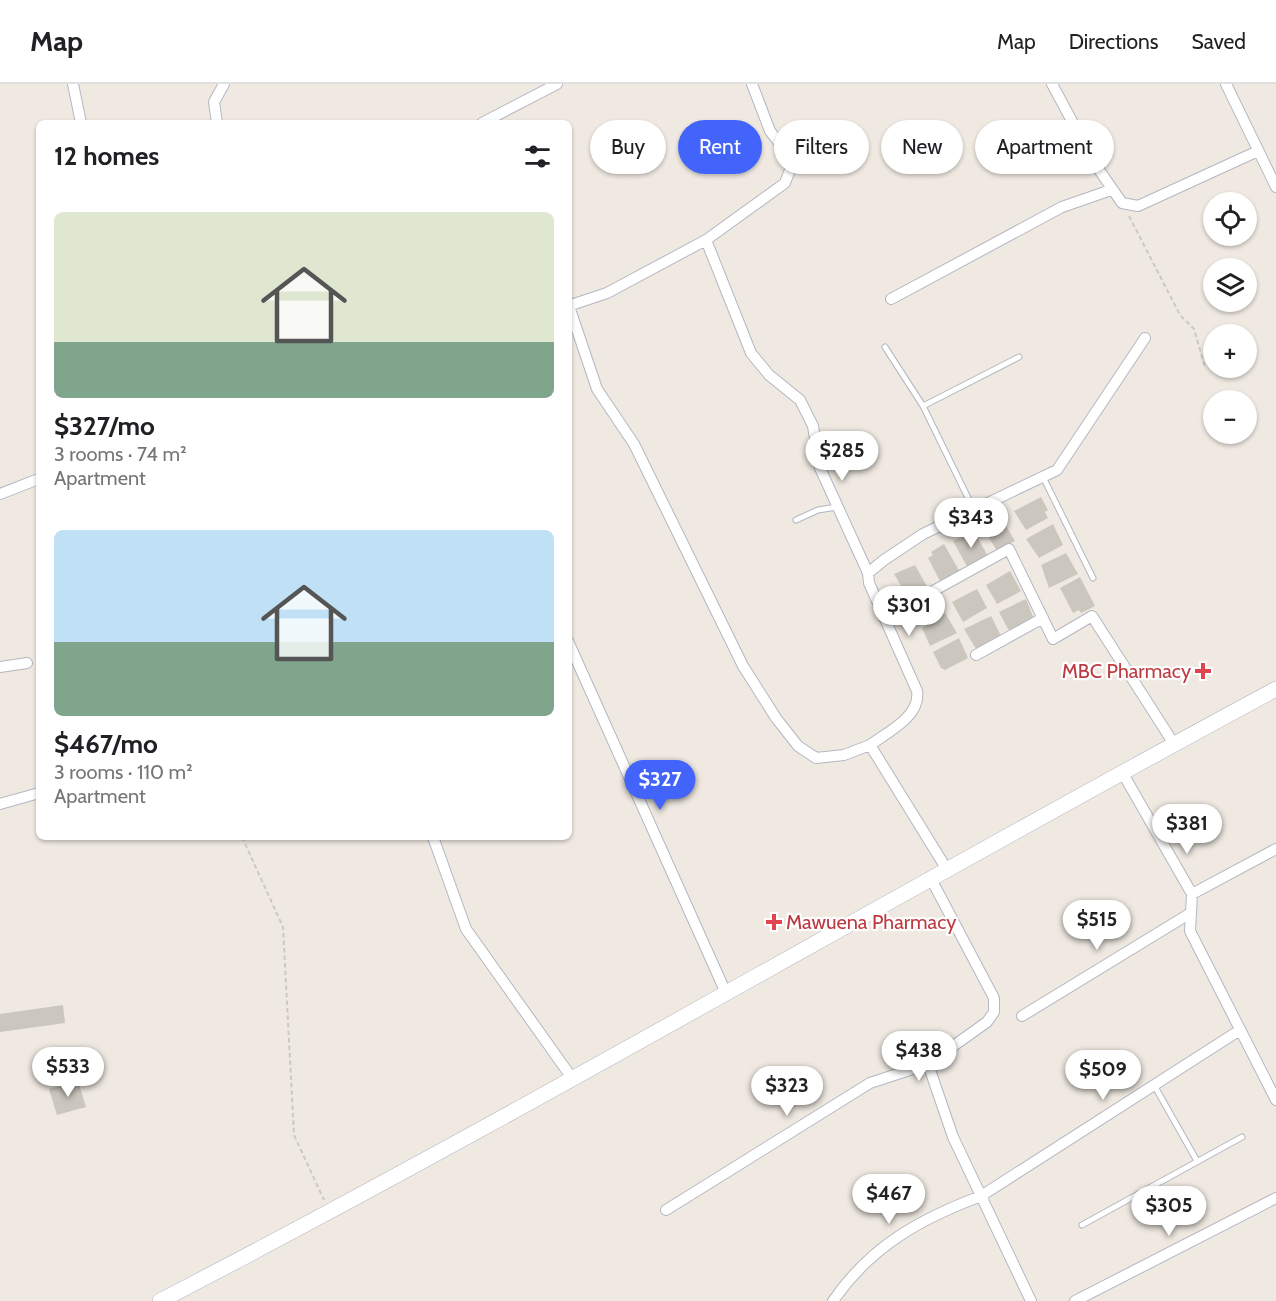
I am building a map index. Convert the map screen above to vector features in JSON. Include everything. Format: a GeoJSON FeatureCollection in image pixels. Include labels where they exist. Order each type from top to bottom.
{"type":"FeatureCollection","features":[{"type":"Feature","properties":{"kind":"main road"},"geometry":{"type":"LineString","coordinates":[[160,1301],[572,1078],[946,868],[1276,689]]}},
{"type":"Feature","properties":{"kind":"street"},"geometry":{"type":"LineString","coordinates":[[73,84],[80,120]]}},
{"type":"Feature","properties":{"kind":"street"},"geometry":{"type":"LineString","coordinates":[[217,120],[214,102],[224,84]]}},
{"type":"Feature","properties":{"kind":"street"},"geometry":{"type":"LineString","coordinates":[[488,120],[557,84]]}},
{"type":"Feature","properties":{"kind":"street"},"geometry":{"type":"LineString","coordinates":[[572,305],[607,293],[706,240],[785,183],[791,167],[787,153],[770,131],[753,84]]}},
{"type":"Feature","properties":{"kind":"street"},"geometry":{"type":"LineString","coordinates":[[1052,84],[1111,190],[1122,203],[1138,206],[1258,150]]}},
{"type":"Feature","properties":{"kind":"street"},"geometry":{"type":"LineString","coordinates":[[1226,84],[1276,187]]}},
{"type":"Feature","properties":{"kind":"street"},"geometry":{"type":"LineString","coordinates":[[891,299],[1062,207],[1111,190]]}},
{"type":"Feature","properties":{"kind":"street"},"geometry":{"type":"LineString","coordinates":[[572,315],[597,389],[634,444],[675,522],[743,666],[776,718],[798,746],[816,758],[844,755],[870,745],[914,712],[919,701],[917,691],[869,583],[868,573],[820,468],[813,426],[800,400],[769,375],[751,353],[706,240]]}},
{"type":"Feature","properties":{"kind":"street"},"geometry":{"type":"LineString","coordinates":[[868,573],[923,534],[1057,470],[1076,446],[1084,426],[1119,381],[1145,338]]}},
{"type":"Feature","properties":{"kind":"street"},"geometry":{"type":"LineString","coordinates":[[0,494],[36,480]]}},
{"type":"Feature","properties":{"kind":"street"},"geometry":{"type":"LineString","coordinates":[[908,605],[1009,549],[1053,639],[1092,616],[1174,744]]}},
{"type":"Feature","properties":{"kind":"street"},"geometry":{"type":"LineString","coordinates":[[976,655],[1043,618]]}},
{"type":"Feature","properties":{"kind":"street"},"geometry":{"type":"LineString","coordinates":[[572,650],[726,993]]}},
{"type":"Feature","properties":{"kind":"street"},"geometry":{"type":"LineString","coordinates":[[0,668],[27,663]]}},
{"type":"Feature","properties":{"kind":"street"},"geometry":{"type":"LineString","coordinates":[[870,745],[946,868]]}},
{"type":"Feature","properties":{"kind":"street"},"geometry":{"type":"LineString","coordinates":[[1122,772],[1192,894],[1189,914],[1190,930],[1276,1100]]}},
{"type":"Feature","properties":{"kind":"street"},"geometry":{"type":"LineString","coordinates":[[0,804],[36,794]]}},
{"type":"Feature","properties":{"kind":"street"},"geometry":{"type":"LineString","coordinates":[[434,840],[466,929],[572,1078]]}},
{"type":"Feature","properties":{"kind":"street"},"geometry":{"type":"LineString","coordinates":[[1192,894],[1276,849]]}},
{"type":"Feature","properties":{"kind":"street"},"geometry":{"type":"LineString","coordinates":[[666,1210],[870,1083],[928,1064],[987,1022],[994,1012],[994,998],[930,877]]}},
{"type":"Feature","properties":{"kind":"street"},"geometry":{"type":"LineString","coordinates":[[1022,1016],[1189,914]]}},
{"type":"Feature","properties":{"kind":"street"},"geometry":{"type":"LineString","coordinates":[[833,1301],[883,1245],[952,1208],[981,1196],[1240,1030]]}},
{"type":"Feature","properties":{"kind":"street"},"geometry":{"type":"LineString","coordinates":[[928,1064],[952,1137],[1031,1301]]}},
{"type":"Feature","properties":{"kind":"street"},"geometry":{"type":"LineString","coordinates":[[1075,1301],[1276,1198]]}},
{"type":"Feature","properties":{"kind":"lane"},"geometry":{"type":"LineString","coordinates":[[885,347],[923,406],[974,510]]}},
{"type":"Feature","properties":{"kind":"lane"},"geometry":{"type":"LineString","coordinates":[[923,406],[1019,357]]}},
{"type":"Feature","properties":{"kind":"lane"},"geometry":{"type":"LineString","coordinates":[[1042,477],[1094,578]]}},
{"type":"Feature","properties":{"kind":"lane"},"geometry":{"type":"LineString","coordinates":[[796,520],[818,510],[837,507]]}},
{"type":"Feature","properties":{"kind":"lane"},"geometry":{"type":"LineString","coordinates":[[1154,1085],[1197,1161]]}},
{"type":"Feature","properties":{"kind":"lane"},"geometry":{"type":"LineString","coordinates":[[1082,1225],[1242,1137]]}},
{"type":"Feature","properties":{"kind":"path"},"geometry":{"type":"LineString","coordinates":[[1122,203],[1180,315],[1194,329],[1203,360]]}},
{"type":"Feature","properties":{"kind":"path"},"geometry":{"type":"LineString","coordinates":[[243,840],[283,927],[294,1135],[329,1211]]}},
{"type":"Feature","properties":{"kind":"building"},"geometry":{"type":"Polygon","coordinates":[[[1041,497],[1048,510],[1045,512],[1048,518],[1026,530],[1014,511],[1041,497]]]}},
{"type":"Feature","properties":{"kind":"building"},"geometry":{"type":"Polygon","coordinates":[[[999,514],[1015,541],[997,551],[983,528],[999,514]]]}},
{"type":"Feature","properties":{"kind":"building"},"geometry":{"type":"Polygon","coordinates":[[[1053,524],[1063,545],[1039,558],[1026,539],[1053,524]]]}},
{"type":"Feature","properties":{"kind":"building"},"geometry":{"type":"Polygon","coordinates":[[[974,532],[988,556],[968,568],[953,541],[974,532]]]}},
{"type":"Feature","properties":{"kind":"building"},"geometry":{"type":"Polygon","coordinates":[[[944,544],[960,572],[941,583],[928,558],[933,555],[931,552],[944,544]]]}},
{"type":"Feature","properties":{"kind":"building"},"geometry":{"type":"Polygon","coordinates":[[[1066,553],[1078,574],[1049,588],[1041,565],[1066,553]]]}},
{"type":"Feature","properties":{"kind":"building"},"geometry":{"type":"Polygon","coordinates":[[[915,565],[929,590],[910,601],[894,574],[915,565]]]}},
{"type":"Feature","properties":{"kind":"building"},"geometry":{"type":"Polygon","coordinates":[[[1010,571],[1021,591],[997,604],[986,585],[1010,571]]]}},
{"type":"Feature","properties":{"kind":"building"},"geometry":{"type":"Polygon","coordinates":[[[1080,577],[1095,606],[1081,613],[1079,610],[1073,613],[1060,588],[1080,577]]]}},
{"type":"Feature","properties":{"kind":"building"},"geometry":{"type":"Polygon","coordinates":[[[977,589],[987,608],[963,622],[952,602],[977,589]]]}},
{"type":"Feature","properties":{"kind":"building"},"geometry":{"type":"Polygon","coordinates":[[[1026,599],[1034,619],[1011,631],[999,612],[1026,599]]]}},
{"type":"Feature","properties":{"kind":"building"},"geometry":{"type":"Polygon","coordinates":[[[945,613],[957,633],[930,646],[922,628],[926,626],[925,623],[945,613]]]}},
{"type":"Feature","properties":{"kind":"building"},"geometry":{"type":"Polygon","coordinates":[[[991,616],[1001,636],[976,649],[964,629],[991,616]]]}},
{"type":"Feature","properties":{"kind":"building"},"geometry":{"type":"Polygon","coordinates":[[[959,638],[968,658],[945,670],[941,668],[933,652],[959,638]]]}},
{"type":"Feature","properties":{"kind":"building"},"geometry":{"type":"Polygon","coordinates":[[[63,1005],[65,1023],[0,1032],[0,1014],[63,1005]]]}},
{"type":"Feature","properties":{"kind":"building"},"geometry":{"type":"Polygon","coordinates":[[[78,1081],[86,1107],[57,1115],[49,1089],[78,1081]]]}},
{"type":"Feature","properties":{"kind":"place","name":"MBC Pharmacy"},"geometry":{"type":"Point","coordinates":[1203,671]}},
{"type":"Feature","properties":{"kind":"place","name":"Mawuena Pharmacy"},"geometry":{"type":"Point","coordinates":[774,922]}}]}
